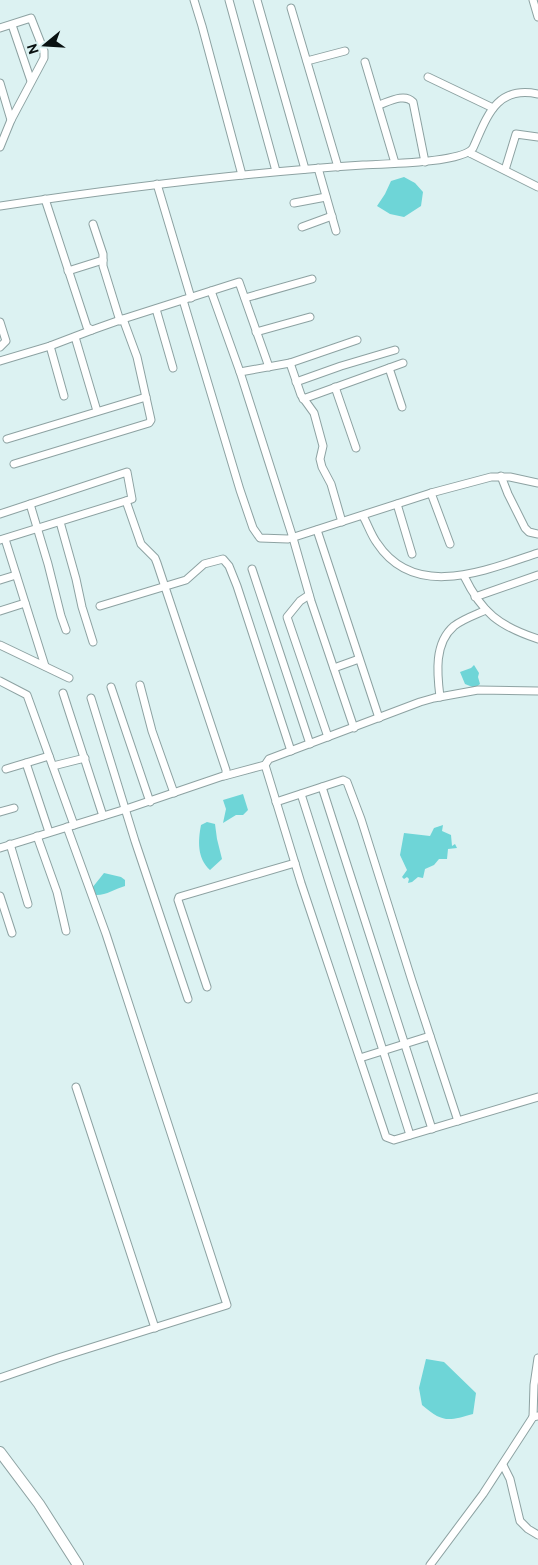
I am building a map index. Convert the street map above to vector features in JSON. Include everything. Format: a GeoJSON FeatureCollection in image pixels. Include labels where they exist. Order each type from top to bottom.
{"type":"FeatureCollection","features":[{"type":"Feature","properties":{"kind":"street"},"geometry":{"type":"LineString","coordinates":[[194,0],[242,175]]}},
{"type":"Feature","properties":{"kind":"street"},"geometry":{"type":"LineString","coordinates":[[229,0],[276,171]]}},
{"type":"Feature","properties":{"kind":"street"},"geometry":{"type":"LineString","coordinates":[[257,0],[305,169]]}},
{"type":"Feature","properties":{"kind":"street"},"geometry":{"type":"LineString","coordinates":[[533,0],[538,17]]}},
{"type":"Feature","properties":{"kind":"street"},"geometry":{"type":"LineString","coordinates":[[291,8],[338,167]]}},
{"type":"Feature","properties":{"kind":"street"},"geometry":{"type":"LineString","coordinates":[[0,28],[31,18],[44,51],[42,64],[11,120],[0,147]]}},
{"type":"Feature","properties":{"kind":"street"},"geometry":{"type":"LineString","coordinates":[[12,25],[31,81]]}},
{"type":"Feature","properties":{"kind":"street"},"geometry":{"type":"LineString","coordinates":[[307,61],[345,51]]}},
{"type":"Feature","properties":{"kind":"street"},"geometry":{"type":"LineString","coordinates":[[365,62],[395,164]]}},
{"type":"Feature","properties":{"kind":"street"},"geometry":{"type":"LineString","coordinates":[[428,77],[493,108]]}},
{"type":"Feature","properties":{"kind":"street"},"geometry":{"type":"LineString","coordinates":[[0,84],[11,120]]}},
{"type":"Feature","properties":{"kind":"street"},"geometry":{"type":"LineString","coordinates":[[0,206],[157,184],[276,171],[425,162],[464,156],[470,153],[487,117],[500,100],[515,93],[538,94]]}},
{"type":"Feature","properties":{"kind":"street"},"geometry":{"type":"LineString","coordinates":[[378,105],[405,97],[410,98],[413,102],[425,162]]}},
{"type":"Feature","properties":{"kind":"street"},"geometry":{"type":"LineString","coordinates":[[505,170],[516,134],[538,137]]}},
{"type":"Feature","properties":{"kind":"street"},"geometry":{"type":"LineString","coordinates":[[470,153],[538,187]]}},
{"type":"Feature","properties":{"kind":"street"},"geometry":{"type":"LineString","coordinates":[[318,168],[336,231]]}},
{"type":"Feature","properties":{"kind":"street"},"geometry":{"type":"LineString","coordinates":[[157,184],[191,298]]}},
{"type":"Feature","properties":{"kind":"street"},"geometry":{"type":"LineString","coordinates":[[294,203],[326,197]]}},
{"type":"Feature","properties":{"kind":"street"},"geometry":{"type":"LineString","coordinates":[[45,199],[87,327],[92,330]]}},
{"type":"Feature","properties":{"kind":"street"},"geometry":{"type":"LineString","coordinates":[[302,228],[332,216]]}},
{"type":"Feature","properties":{"kind":"street"},"geometry":{"type":"LineString","coordinates":[[14,464],[149,423],[151,420],[137,357],[103,266],[103,254],[93,224]]}},
{"type":"Feature","properties":{"kind":"street"},"geometry":{"type":"LineString","coordinates":[[68,271],[103,260]]}},
{"type":"Feature","properties":{"kind":"street"},"geometry":{"type":"LineString","coordinates":[[244,298],[312,278]]}},
{"type":"Feature","properties":{"kind":"street"},"geometry":{"type":"LineString","coordinates":[[0,361],[239,282],[268,367]]}},
{"type":"Feature","properties":{"kind":"street"},"geometry":{"type":"LineString","coordinates":[[211,291],[240,372],[309,594],[354,728]]}},
{"type":"Feature","properties":{"kind":"street"},"geometry":{"type":"LineString","coordinates":[[183,300],[253,528],[260,538],[293,538],[472,481],[501,476],[522,478],[538,483]]}},
{"type":"Feature","properties":{"kind":"street"},"geometry":{"type":"LineString","coordinates":[[156,309],[173,368]]}},
{"type":"Feature","properties":{"kind":"street"},"geometry":{"type":"LineString","coordinates":[[256,332],[310,317]]}},
{"type":"Feature","properties":{"kind":"street"},"geometry":{"type":"LineString","coordinates":[[0,322],[6,340],[0,347]]}},
{"type":"Feature","properties":{"kind":"street"},"geometry":{"type":"LineString","coordinates":[[75,337],[97,411]]}},
{"type":"Feature","properties":{"kind":"street"},"geometry":{"type":"LineString","coordinates":[[240,372],[290,363],[357,340]]}},
{"type":"Feature","properties":{"kind":"street"},"geometry":{"type":"LineString","coordinates":[[50,346],[64,396]]}},
{"type":"Feature","properties":{"kind":"street"},"geometry":{"type":"LineString","coordinates":[[296,382],[395,350]]}},
{"type":"Feature","properties":{"kind":"street"},"geometry":{"type":"LineString","coordinates":[[290,363],[296,382],[314,413],[323,446],[321,463],[331,484],[342,522]]}},
{"type":"Feature","properties":{"kind":"street"},"geometry":{"type":"LineString","coordinates":[[304,398],[403,363]]}},
{"type":"Feature","properties":{"kind":"street"},"geometry":{"type":"LineString","coordinates":[[389,368],[402,407]]}},
{"type":"Feature","properties":{"kind":"street"},"geometry":{"type":"LineString","coordinates":[[335,387],[356,448]]}},
{"type":"Feature","properties":{"kind":"street"},"geometry":{"type":"LineString","coordinates":[[7,439],[146,397]]}},
{"type":"Feature","properties":{"kind":"street"},"geometry":{"type":"LineString","coordinates":[[0,514],[127,472],[132,499],[3,539],[45,666]]}},
{"type":"Feature","properties":{"kind":"street"},"geometry":{"type":"LineString","coordinates":[[501,476],[525,528],[529,532],[538,534]]}},
{"type":"Feature","properties":{"kind":"street"},"geometry":{"type":"LineString","coordinates":[[431,493],[450,544]]}},
{"type":"Feature","properties":{"kind":"street"},"geometry":{"type":"LineString","coordinates":[[126,501],[138,538],[144,548],[154,558],[226,770],[224,776]]}},
{"type":"Feature","properties":{"kind":"street"},"geometry":{"type":"LineString","coordinates":[[30,504],[66,630]]}},
{"type":"Feature","properties":{"kind":"street"},"geometry":{"type":"LineString","coordinates":[[397,504],[412,554]]}},
{"type":"Feature","properties":{"kind":"street"},"geometry":{"type":"LineString","coordinates":[[363,516],[376,543],[407,571],[444,577],[464,576],[538,553]]}},
{"type":"Feature","properties":{"kind":"street"},"geometry":{"type":"LineString","coordinates":[[60,522],[93,642]]}},
{"type":"Feature","properties":{"kind":"street"},"geometry":{"type":"LineString","coordinates":[[317,530],[380,718]]}},
{"type":"Feature","properties":{"kind":"street"},"geometry":{"type":"LineString","coordinates":[[100,606],[190,578],[204,564],[223,559],[226,561],[237,586],[291,751]]}},
{"type":"Feature","properties":{"kind":"street"},"geometry":{"type":"LineString","coordinates":[[252,569],[310,744]]}},
{"type":"Feature","properties":{"kind":"street"},"geometry":{"type":"LineString","coordinates":[[0,580],[16,575]]}},
{"type":"Feature","properties":{"kind":"street"},"geometry":{"type":"LineString","coordinates":[[475,597],[538,575]]}},
{"type":"Feature","properties":{"kind":"street"},"geometry":{"type":"LineString","coordinates":[[464,576],[475,597],[496,621],[538,639]]}},
{"type":"Feature","properties":{"kind":"street"},"geometry":{"type":"LineString","coordinates":[[309,594],[300,601],[287,617],[328,737]]}},
{"type":"Feature","properties":{"kind":"street"},"geometry":{"type":"LineString","coordinates":[[0,611],[25,604]]}},
{"type":"Feature","properties":{"kind":"street"},"geometry":{"type":"LineString","coordinates":[[440,697],[437,677],[438,660],[449,631],[460,622],[486,610]]}},
{"type":"Feature","properties":{"kind":"street"},"geometry":{"type":"LineString","coordinates":[[0,645],[69,678]]}},
{"type":"Feature","properties":{"kind":"street"},"geometry":{"type":"LineString","coordinates":[[334,668],[359,659]]}},
{"type":"Feature","properties":{"kind":"street"},"geometry":{"type":"LineString","coordinates":[[0,681],[27,695],[53,766],[70,826],[145,1059],[227,1304],[0,1378]]}},
{"type":"Feature","properties":{"kind":"street"},"geometry":{"type":"LineString","coordinates":[[140,685],[152,731],[174,793]]}},
{"type":"Feature","properties":{"kind":"street"},"geometry":{"type":"LineString","coordinates":[[111,687],[150,802]]}},
{"type":"Feature","properties":{"kind":"street"},"geometry":{"type":"LineString","coordinates":[[0,848],[150,802],[224,776],[265,765],[269,759],[420,702],[478,690],[538,691]]}},
{"type":"Feature","properties":{"kind":"street"},"geometry":{"type":"LineString","coordinates":[[64,692],[103,816]]}},
{"type":"Feature","properties":{"kind":"street"},"geometry":{"type":"LineString","coordinates":[[91,698],[135,841],[188,999]]}},
{"type":"Feature","properties":{"kind":"street"},"geometry":{"type":"LineString","coordinates":[[6,769],[49,756]]}},
{"type":"Feature","properties":{"kind":"street"},"geometry":{"type":"LineString","coordinates":[[53,766],[85,758]]}},
{"type":"Feature","properties":{"kind":"street"},"geometry":{"type":"LineString","coordinates":[[26,763],[50,832]]}},
{"type":"Feature","properties":{"kind":"street"},"geometry":{"type":"LineString","coordinates":[[265,765],[295,863],[386,1137],[394,1140],[538,1097]]}},
{"type":"Feature","properties":{"kind":"street"},"geometry":{"type":"LineString","coordinates":[[276,802],[343,780],[347,782],[361,819],[458,1121]]}},
{"type":"Feature","properties":{"kind":"street"},"geometry":{"type":"LineString","coordinates":[[322,787],[432,1129]]}},
{"type":"Feature","properties":{"kind":"street"},"geometry":{"type":"LineString","coordinates":[[301,794],[410,1135]]}},
{"type":"Feature","properties":{"kind":"street"},"geometry":{"type":"LineString","coordinates":[[0,812],[14,808]]}},
{"type":"Feature","properties":{"kind":"street"},"geometry":{"type":"LineString","coordinates":[[37,836],[57,892],[66,931]]}},
{"type":"Feature","properties":{"kind":"street"},"geometry":{"type":"LineString","coordinates":[[10,844],[28,904]]}},
{"type":"Feature","properties":{"kind":"street"},"geometry":{"type":"LineString","coordinates":[[207,987],[178,900],[179,898],[295,863]]}},
{"type":"Feature","properties":{"kind":"street"},"geometry":{"type":"LineString","coordinates":[[0,896],[12,933]]}},
{"type":"Feature","properties":{"kind":"street"},"geometry":{"type":"LineString","coordinates":[[360,1058],[430,1036]]}},
{"type":"Feature","properties":{"kind":"street"},"geometry":{"type":"LineString","coordinates":[[76,1087],[155,1328]]}},
{"type":"Feature","properties":{"kind":"street"},"geometry":{"type":"LineString","coordinates":[[430,1565],[536,1417],[533,1391],[538,1358]]}},
{"type":"Feature","properties":{"kind":"street"},"geometry":{"type":"LineString","coordinates":[[0,1452],[39,1504],[78,1565]]}},
{"type":"Feature","properties":{"kind":"street"},"geometry":{"type":"LineString","coordinates":[[503,1465],[510,1479],[520,1521],[538,1535]]}},
{"type":"Feature","properties":{"kind":"water"},"geometry":{"type":"Polygon","coordinates":[[[404,177],[415,183],[423,192],[421,206],[404,217],[390,214],[377,206],[391,181],[404,177]]]}},
{"type":"Feature","properties":{"kind":"water"},"geometry":{"type":"Polygon","coordinates":[[[474,665],[479,673],[480,684],[475,688],[465,684],[460,672],[474,665]]]}},
{"type":"Feature","properties":{"kind":"water"},"geometry":{"type":"Polygon","coordinates":[[[243,794],[248,810],[243,815],[236,815],[223,823],[226,809],[223,800],[243,794]]]}},
{"type":"Feature","properties":{"kind":"water"},"geometry":{"type":"Polygon","coordinates":[[[207,822],[215,824],[222,859],[210,870],[203,860],[199,843],[201,825],[207,822]]]}},
{"type":"Feature","properties":{"kind":"water"},"geometry":{"type":"Polygon","coordinates":[[[443,825],[442,831],[451,835],[452,846],[455,844],[457,848],[448,849],[447,859],[439,859],[434,865],[425,869],[423,878],[418,877],[408,883],[409,879],[407,877],[404,879],[402,877],[407,870],[400,855],[404,833],[430,836],[434,828],[443,825]]]}},
{"type":"Feature","properties":{"kind":"water"},"geometry":{"type":"Polygon","coordinates":[[[104,873],[121,877],[125,880],[125,886],[95,895],[92,888],[104,873]]]}},
{"type":"Feature","properties":{"kind":"water"},"geometry":{"type":"Polygon","coordinates":[[[426,1359],[444,1362],[476,1393],[473,1414],[446,1419],[435,1415],[422,1405],[419,1388],[426,1359]]]}}]}
